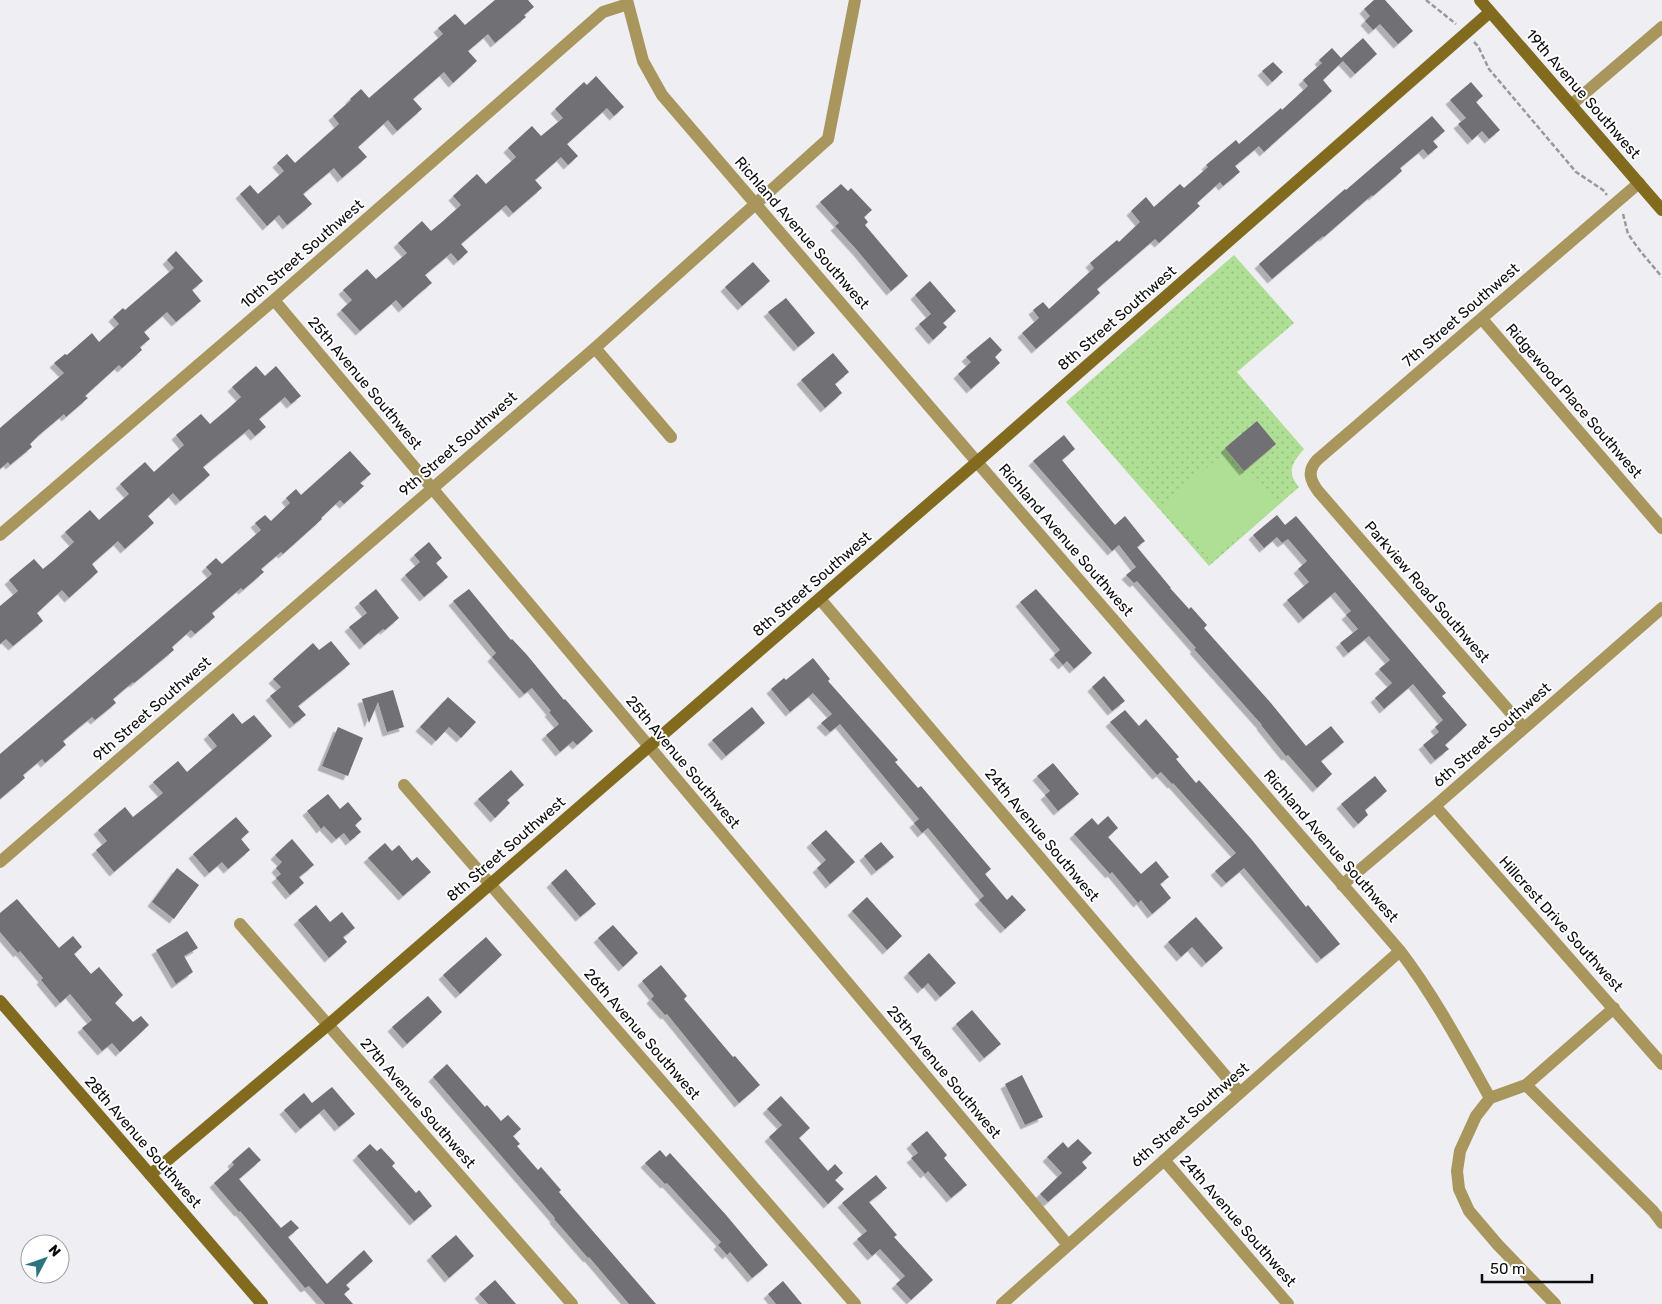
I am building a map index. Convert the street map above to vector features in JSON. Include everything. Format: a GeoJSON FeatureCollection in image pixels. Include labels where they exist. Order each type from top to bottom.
{"type":"FeatureCollection","features":[{"type":"Feature","properties":{"kind":"street","name":"9th Street Southwest"},"geometry":{"type":"LineString","coordinates":[[0,862],[595,348],[828,140],[854,0]]}},
{"type":"Feature","properties":{"kind":"street","name":"19th Avenue Southwest"},"geometry":{"type":"LineString","coordinates":[[1480,0],[1662,210]]}},
{"type":"Feature","properties":{"kind":"street","name":"Richland Avenue Southwest"},"geometry":{"type":"LineString","coordinates":[[628,2],[643,61],[662,95],[1400,951],[1422,979],[1461,1043],[1490,1098]]}},
{"type":"Feature","properties":{"kind":"street","name":"10th Street Southwest"},"geometry":{"type":"LineString","coordinates":[[0,534],[274,300],[603,12],[628,2]]}},
{"type":"Feature","properties":{"kind":"street","name":"8th Street Southwest"},"geometry":{"type":"LineString","coordinates":[[150,1175],[328,1025],[820,599],[1490,12]]}},
{"type":"Feature","properties":{"kind":"street"},"geometry":{"type":"LineString","coordinates":[[1571,106],[1662,27]]}},
{"type":"Feature","properties":{"kind":"street","name":"7th Street Southwest"},"geometry":{"type":"LineString","coordinates":[[1310,475],[1313,466],[1318,460],[1639,183]]}},
{"type":"Feature","properties":{"kind":"street","name":"25th Avenue Southwest"},"geometry":{"type":"LineString","coordinates":[[274,300],[1068,1245]]}},
{"type":"Feature","properties":{"kind":"street","name":"Ridgewood Place Southwest"},"geometry":{"type":"LineString","coordinates":[[1482,319],[1662,528]]}},
{"type":"Feature","properties":{"kind":"street"},"geometry":{"type":"LineString","coordinates":[[595,348],[671,437]]}},
{"type":"Feature","properties":{"kind":"street","name":"Parkview Road Southwest"},"geometry":{"type":"LineString","coordinates":[[1310,475],[1318,491],[1524,728]]}},
{"type":"Feature","properties":{"kind":"street","name":"24th Avenue Southwest"},"geometry":{"type":"LineString","coordinates":[[820,599],[1240,1093]]}},
{"type":"Feature","properties":{"kind":"street","name":"6th Street Southwest"},"geometry":{"type":"LineString","coordinates":[[1342,885],[1662,608]]}},
{"type":"Feature","properties":{"kind":"street","name":"26th Avenue Southwest"},"geometry":{"type":"LineString","coordinates":[[404,785],[855,1304]]}},
{"type":"Feature","properties":{"kind":"street","name":"Hillcrest Drive Southwest"},"geometry":{"type":"LineString","coordinates":[[1435,806],[1662,1064]]}},
{"type":"Feature","properties":{"kind":"street","name":"27th Avenue Southwest"},"geometry":{"type":"LineString","coordinates":[[240,924],[572,1304]]}},
{"type":"Feature","properties":{"kind":"street","name":"6th Street Southwest"},"geometry":{"type":"LineString","coordinates":[[1003,1304],[1400,951]]}},
{"type":"Feature","properties":{"kind":"street","name":"28th Avenue Southwest"},"geometry":{"type":"LineString","coordinates":[[0,1001],[262,1304]]}},
{"type":"Feature","properties":{"kind":"street"},"geometry":{"type":"LineString","coordinates":[[1555,1304],[1498,1245],[1469,1211],[1459,1189],[1457,1171],[1460,1152],[1476,1116],[1490,1098],[1526,1085],[1614,1008]]}},
{"type":"Feature","properties":{"kind":"street"},"geometry":{"type":"LineString","coordinates":[[1526,1085],[1653,1211],[1662,1223]]}},
{"type":"Feature","properties":{"kind":"street","name":"24th Avenue Southwest"},"geometry":{"type":"LineString","coordinates":[[1164,1160],[1288,1304]]}},
{"type":"Feature","properties":{"kind":"path"},"geometry":{"type":"LineString","coordinates":[[1426,0],[1430,5],[1452,19]]}},
{"type":"Feature","properties":{"kind":"path"},"geometry":{"type":"LineString","coordinates":[[1478,46],[1489,70],[1576,172],[1603,190]]}},
{"type":"Feature","properties":{"kind":"path"},"geometry":{"type":"LineString","coordinates":[[1623,213],[1628,234],[1662,277]]}},
{"type":"Feature","properties":{"kind":"green space"},"geometry":{"type":"Polygon","coordinates":[[[1234,255],[1294,323],[1237,372],[1304,449],[1292,468],[1293,477],[1299,487],[1209,566],[1066,402],[1234,255]]]}},
{"type":"Feature","properties":{"kind":"green space"},"geometry":{"type":"Polygon","coordinates":[[[1223,454],[1244,478],[1251,472],[1278,502],[1211,561],[1163,506],[1223,454]]]}},
{"type":"Feature","properties":{"kind":"building"},"geometry":{"type":"Polygon","coordinates":[[[495,0],[528,0],[534,7],[524,15],[526,17],[495,43],[488,34],[468,51],[477,61],[453,83],[444,72],[413,99],[422,109],[397,131],[388,120],[358,147],[367,157],[342,178],[334,168],[303,194],[312,204],[287,225],[279,215],[267,226],[240,194],[250,185],[258,194],[284,171],[277,163],[287,154],[295,163],[339,124],[333,116],[350,99],[361,89],[369,98],[443,34],[438,28],[455,14],[465,25],[495,0]]]}},
{"type":"Feature","properties":{"kind":"building"},"geometry":{"type":"Polygon","coordinates":[[[1374,0],[1385,0],[1413,31],[1398,44],[1380,24],[1373,30],[1365,21],[1370,16],[1364,9],[1374,0]]]}},
{"type":"Feature","properties":{"kind":"building"},"geometry":{"type":"Polygon","coordinates":[[[1363,38],[1377,54],[1355,74],[1343,61],[1323,80],[1332,91],[1264,152],[1259,146],[1235,166],[1240,172],[1223,186],[1220,182],[1197,203],[1200,206],[1159,243],[1155,239],[1097,289],[1100,293],[1036,349],[1022,333],[1039,318],[1033,310],[1043,302],[1049,309],[1094,268],[1090,263],[1117,240],[1119,242],[1140,222],[1131,211],[1146,197],[1154,207],[1180,184],[1184,188],[1208,167],[1206,165],[1236,140],[1239,144],[1281,108],[1282,110],[1308,86],[1303,80],[1322,63],[1319,60],[1332,48],[1341,58],[1363,38]]]}},
{"type":"Feature","properties":{"kind":"building"},"geometry":{"type":"Polygon","coordinates":[[[1273,62],[1283,72],[1272,82],[1262,71],[1273,62]]]}},
{"type":"Feature","properties":{"kind":"building"},"geometry":{"type":"Polygon","coordinates":[[[596,76],[624,107],[614,116],[607,108],[567,144],[578,156],[568,165],[561,157],[535,180],[542,188],[513,213],[506,205],[461,244],[468,252],[458,261],[451,253],[425,275],[432,283],[403,308],[396,300],[360,331],[341,310],[352,300],[343,290],[367,269],[376,279],[387,270],[407,253],[398,243],[422,221],[431,231],[442,222],[461,205],[453,196],[477,174],[486,184],[516,157],[508,148],[532,126],[541,136],[563,118],[555,109],[584,82],[587,85],[596,76]]]}},
{"type":"Feature","properties":{"kind":"building"},"geometry":{"type":"Polygon","coordinates":[[[1471,82],[1483,96],[1476,102],[1500,130],[1489,139],[1482,131],[1472,140],[1458,124],[1466,118],[1450,100],[1471,82]]]}},
{"type":"Feature","properties":{"kind":"building"},"geometry":{"type":"Polygon","coordinates":[[[1432,116],[1445,131],[1433,141],[1438,147],[1428,155],[1423,149],[1400,168],[1402,171],[1373,196],[1272,279],[1259,264],[1432,116]]]}},
{"type":"Feature","properties":{"kind":"building"},"geometry":{"type":"Polygon","coordinates":[[[841,184],[848,191],[851,188],[872,210],[864,217],[868,222],[865,225],[908,276],[891,291],[835,226],[839,223],[820,202],[841,184]]]}},
{"type":"Feature","properties":{"kind":"building"},"geometry":{"type":"Polygon","coordinates":[[[176,251],[203,281],[192,290],[201,301],[176,322],[167,312],[144,332],[150,339],[140,347],[142,350],[122,368],[119,365],[85,396],[88,398],[66,417],[64,414],[39,435],[30,444],[32,447],[10,465],[8,462],[0,469],[0,428],[64,373],[54,363],[65,354],[67,355],[92,333],[99,342],[119,324],[113,317],[123,308],[125,310],[174,268],[167,260],[176,251]]]}},
{"type":"Feature","properties":{"kind":"building"},"geometry":{"type":"Polygon","coordinates":[[[753,262],[770,281],[742,306],[725,287],[753,262]]]}},
{"type":"Feature","properties":{"kind":"building"},"geometry":{"type":"Polygon","coordinates":[[[930,281],[956,311],[943,323],[947,327],[933,340],[919,324],[931,314],[915,295],[930,281]]]}},
{"type":"Feature","properties":{"kind":"building"},"geometry":{"type":"Polygon","coordinates":[[[786,298],[815,333],[798,347],[768,312],[786,298]]]}},
{"type":"Feature","properties":{"kind":"building"},"geometry":{"type":"Polygon","coordinates":[[[990,337],[1002,350],[995,357],[1000,363],[971,389],[958,374],[971,362],[966,357],[990,337]]]}},
{"type":"Feature","properties":{"kind":"building"},"geometry":{"type":"Polygon","coordinates":[[[833,353],[849,372],[835,384],[842,393],[825,408],[801,380],[833,353]]]}},
{"type":"Feature","properties":{"kind":"building"},"geometry":{"type":"Polygon","coordinates":[[[256,366],[265,376],[276,366],[301,396],[291,404],[285,397],[259,419],[266,427],[255,436],[249,429],[203,467],[210,475],[180,501],[173,493],[148,516],[154,523],[125,549],[118,541],[92,564],[98,572],[69,598],[62,590],[37,613],[43,621],[13,646],[6,639],[0,644],[0,606],[18,591],[9,580],[34,559],[43,569],[54,560],[74,542],[65,532],[90,510],[99,520],[129,494],[120,484],[145,462],[154,472],[184,445],[176,435],[201,414],[210,424],[230,407],[241,397],[232,387],[256,366]]]}},
{"type":"Feature","properties":{"kind":"building"},"geometry":{"type":"Polygon","coordinates":[[[1257,421],[1276,444],[1244,471],[1225,448],[1257,421]]]}},
{"type":"Feature","properties":{"kind":"building"},"geometry":{"type":"Polygon","coordinates":[[[1064,435],[1075,449],[1062,460],[1115,525],[1125,516],[1145,541],[1137,547],[1170,588],[1207,625],[1204,628],[1270,702],[1306,746],[1331,726],[1344,742],[1321,761],[1332,774],[1317,788],[1288,755],[1286,756],[1262,725],[1194,649],[1196,648],[1137,581],[1134,583],[1126,575],[1136,567],[1119,545],[1112,551],[1033,461],[1064,435]]]}},
{"type":"Feature","properties":{"kind":"building"},"geometry":{"type":"Polygon","coordinates":[[[350,451],[371,474],[360,483],[364,486],[344,504],[340,500],[283,554],[281,552],[261,569],[264,572],[243,590],[241,588],[212,613],[215,617],[195,634],[191,630],[172,647],[174,650],[113,699],[116,703],[95,720],[92,717],[82,725],[63,741],[66,745],[45,763],[42,759],[23,775],[25,778],[0,799],[0,754],[212,574],[206,567],[216,558],[222,564],[261,530],[255,523],[265,515],[271,521],[290,503],[286,498],[296,489],[301,495],[350,451]]]}},
{"type":"Feature","properties":{"kind":"building"},"geometry":{"type":"Polygon","coordinates":[[[1277,515],[1285,525],[1296,516],[1446,693],[1442,696],[1467,725],[1445,745],[1449,749],[1435,760],[1423,745],[1439,732],[1435,727],[1443,720],[1413,684],[1384,709],[1375,698],[1392,683],[1379,669],[1390,660],[1369,636],[1348,653],[1340,643],[1358,629],[1346,615],[1351,611],[1335,592],[1303,619],[1287,600],[1309,582],[1298,569],[1307,561],[1288,539],[1282,543],[1277,537],[1264,548],[1253,535],[1277,515]]]}},
{"type":"Feature","properties":{"kind":"building"},"geometry":{"type":"Polygon","coordinates":[[[429,542],[442,558],[436,563],[448,577],[424,597],[405,575],[420,562],[414,555],[429,542]]]}},
{"type":"Feature","properties":{"kind":"building"},"geometry":{"type":"Polygon","coordinates":[[[376,589],[399,618],[364,645],[349,627],[367,613],[359,603],[376,589]]]}},
{"type":"Feature","properties":{"kind":"building"},"geometry":{"type":"Polygon","coordinates":[[[469,589],[511,640],[527,655],[564,700],[593,731],[577,745],[573,741],[560,752],[546,735],[559,724],[549,712],[551,711],[532,688],[524,694],[492,657],[496,653],[453,601],[469,589]]]}},
{"type":"Feature","properties":{"kind":"building"},"geometry":{"type":"Polygon","coordinates":[[[1036,589],[1092,653],[1074,669],[1067,661],[1063,665],[1054,655],[1060,650],[1020,602],[1036,589]]]}},
{"type":"Feature","properties":{"kind":"building"},"geometry":{"type":"Polygon","coordinates":[[[331,641],[350,664],[298,706],[306,715],[294,724],[270,696],[281,687],[273,679],[313,643],[319,650],[331,641]]]}},
{"type":"Feature","properties":{"kind":"building"},"geometry":{"type":"Polygon","coordinates":[[[813,658],[830,679],[828,681],[898,760],[895,762],[918,788],[921,786],[991,869],[985,874],[1007,900],[1012,895],[1026,910],[1005,929],[979,900],[984,896],[928,828],[922,833],[914,823],[919,819],[840,724],[830,732],[821,723],[832,714],[813,693],[790,712],[771,689],[784,678],[786,680],[813,658]]]}},
{"type":"Feature","properties":{"kind":"building"},"geometry":{"type":"Polygon","coordinates":[[[1104,676],[1125,701],[1112,711],[1092,687],[1104,676]]]}},
{"type":"Feature","properties":{"kind":"building"},"geometry":{"type":"Polygon","coordinates":[[[393,690],[404,727],[387,732],[378,702],[369,723],[362,699],[393,690]]]}},
{"type":"Feature","properties":{"kind":"building"},"geometry":{"type":"Polygon","coordinates":[[[448,697],[476,722],[461,738],[449,727],[436,741],[420,727],[448,697]]]}},
{"type":"Feature","properties":{"kind":"building"},"geometry":{"type":"Polygon","coordinates":[[[752,707],[765,723],[726,756],[712,740],[752,707]]]}},
{"type":"Feature","properties":{"kind":"building"},"geometry":{"type":"Polygon","coordinates":[[[1125,710],[1139,726],[1146,719],[1179,757],[1176,759],[1196,783],[1199,780],[1252,840],[1306,907],[1308,905],[1340,944],[1321,959],[1244,868],[1226,883],[1215,871],[1236,853],[1173,783],[1161,772],[1157,775],[1110,722],[1125,710]]]}},
{"type":"Feature","properties":{"kind":"building"},"geometry":{"type":"Polygon","coordinates":[[[233,713],[242,724],[254,715],[272,736],[114,872],[96,850],[107,841],[98,830],[125,807],[133,817],[163,793],[153,782],[178,761],[187,772],[217,746],[208,735],[233,713]]]}},
{"type":"Feature","properties":{"kind":"building"},"geometry":{"type":"Polygon","coordinates":[[[338,727],[363,738],[348,776],[322,766],[338,727]]]}},
{"type":"Feature","properties":{"kind":"building"},"geometry":{"type":"Polygon","coordinates":[[[1053,763],[1079,794],[1058,811],[1045,795],[1050,791],[1037,776],[1053,763]]]}},
{"type":"Feature","properties":{"kind":"building"},"geometry":{"type":"Polygon","coordinates":[[[511,770],[524,785],[507,800],[510,803],[495,818],[478,799],[511,770]]]}},
{"type":"Feature","properties":{"kind":"building"},"geometry":{"type":"Polygon","coordinates":[[[1375,776],[1387,791],[1365,810],[1368,815],[1358,824],[1341,804],[1375,776]]]}},
{"type":"Feature","properties":{"kind":"building"},"geometry":{"type":"Polygon","coordinates":[[[328,794],[340,809],[348,802],[362,819],[355,825],[361,832],[350,841],[344,833],[336,839],[324,826],[321,829],[307,811],[328,794]]]}},
{"type":"Feature","properties":{"kind":"building"},"geometry":{"type":"Polygon","coordinates":[[[1108,816],[1118,828],[1108,837],[1141,874],[1156,861],[1169,877],[1160,884],[1171,898],[1152,914],[1141,900],[1138,903],[1112,872],[1110,874],[1074,834],[1092,818],[1098,825],[1108,816]]]}},
{"type":"Feature","properties":{"kind":"building"},"geometry":{"type":"Polygon","coordinates":[[[236,817],[249,832],[241,839],[250,850],[228,869],[222,862],[209,873],[193,854],[236,817]]]}},
{"type":"Feature","properties":{"kind":"building"},"geometry":{"type":"Polygon","coordinates":[[[826,830],[855,862],[830,884],[817,868],[826,860],[811,843],[826,830]]]}},
{"type":"Feature","properties":{"kind":"building"},"geometry":{"type":"Polygon","coordinates":[[[292,839],[314,865],[299,877],[304,883],[290,895],[276,878],[281,874],[276,868],[282,862],[275,855],[292,839]]]}},
{"type":"Feature","properties":{"kind":"building"},"geometry":{"type":"Polygon","coordinates":[[[881,842],[894,857],[876,871],[864,856],[881,842]]]}},
{"type":"Feature","properties":{"kind":"building"},"geometry":{"type":"Polygon","coordinates":[[[385,843],[392,851],[399,845],[412,861],[417,857],[431,872],[403,896],[368,858],[385,843]]]}},
{"type":"Feature","properties":{"kind":"building"},"geometry":{"type":"Polygon","coordinates":[[[177,868],[199,885],[174,919],[152,902],[177,868]]]}},
{"type":"Feature","properties":{"kind":"building"},"geometry":{"type":"Polygon","coordinates":[[[566,869],[596,904],[580,917],[551,883],[566,869]]]}},
{"type":"Feature","properties":{"kind":"building"},"geometry":{"type":"Polygon","coordinates":[[[867,897],[902,936],[887,950],[852,911],[867,897]]]}},
{"type":"Feature","properties":{"kind":"building"},"geometry":{"type":"Polygon","coordinates":[[[17,899],[59,948],[73,936],[82,947],[74,954],[91,974],[99,967],[123,995],[115,1003],[133,1022],[141,1016],[149,1025],[120,1052],[112,1043],[102,1051],[82,1028],[92,1020],[70,994],[60,1003],[41,980],[43,978],[20,951],[18,953],[0,932],[0,913],[17,899]]]}},
{"type":"Feature","properties":{"kind":"building"},"geometry":{"type":"Polygon","coordinates":[[[316,905],[330,922],[342,912],[355,928],[343,937],[347,942],[329,958],[298,920],[316,905]]]}},
{"type":"Feature","properties":{"kind":"building"},"geometry":{"type":"Polygon","coordinates":[[[1196,917],[1223,948],[1206,963],[1192,947],[1181,957],[1168,942],[1196,917]]]}},
{"type":"Feature","properties":{"kind":"building"},"geometry":{"type":"Polygon","coordinates":[[[613,925],[638,953],[623,967],[598,938],[613,925]]]}},
{"type":"Feature","properties":{"kind":"building"},"geometry":{"type":"Polygon","coordinates":[[[187,931],[198,948],[184,956],[193,972],[176,984],[156,950],[187,931]]]}},
{"type":"Feature","properties":{"kind":"building"},"geometry":{"type":"Polygon","coordinates":[[[486,937],[502,955],[460,994],[443,975],[486,937]]]}},
{"type":"Feature","properties":{"kind":"building"},"geometry":{"type":"Polygon","coordinates":[[[929,953],[956,983],[940,997],[928,983],[922,989],[908,973],[929,953]]]}},
{"type":"Feature","properties":{"kind":"building"},"geometry":{"type":"Polygon","coordinates":[[[661,965],[687,996],[684,999],[733,1057],[735,1056],[760,1085],[739,1103],[667,1014],[665,1015],[651,999],[654,996],[642,981],[661,965]]]}},
{"type":"Feature","properties":{"kind":"building"},"geometry":{"type":"Polygon","coordinates":[[[428,996],[442,1012],[407,1044],[392,1027],[428,996]]]}},
{"type":"Feature","properties":{"kind":"building"},"geometry":{"type":"Polygon","coordinates":[[[972,1010],[1001,1044],[984,1058],[956,1024],[972,1010]]]}},
{"type":"Feature","properties":{"kind":"building"},"geometry":{"type":"Polygon","coordinates":[[[447,1064],[485,1107],[487,1105],[501,1121],[508,1115],[521,1129],[513,1136],[520,1144],[517,1146],[538,1170],[541,1167],[561,1190],[559,1192],[656,1304],[629,1304],[554,1219],[433,1077],[447,1064]]]}},
{"type":"Feature","properties":{"kind":"building"},"geometry":{"type":"Polygon","coordinates":[[[1022,1075],[1043,1117],[1025,1125],[1005,1084],[1022,1075]]]}},
{"type":"Feature","properties":{"kind":"building"},"geometry":{"type":"Polygon","coordinates":[[[332,1087],[355,1114],[339,1127],[324,1109],[300,1129],[284,1110],[304,1093],[312,1103],[332,1087]]]}},
{"type":"Feature","properties":{"kind":"building"},"geometry":{"type":"Polygon","coordinates":[[[781,1096],[810,1128],[799,1138],[828,1171],[835,1164],[843,1173],[835,1180],[844,1189],[828,1204],[769,1137],[782,1125],[767,1109],[781,1096]]]}},
{"type":"Feature","properties":{"kind":"building"},"geometry":{"type":"Polygon","coordinates":[[[927,1131],[947,1155],[944,1158],[967,1185],[951,1198],[928,1171],[925,1174],[911,1158],[918,1153],[911,1144],[927,1131]]]}},
{"type":"Feature","properties":{"kind":"building"},"geometry":{"type":"Polygon","coordinates":[[[1078,1139],[1092,1153],[1082,1162],[1087,1168],[1048,1202],[1040,1194],[1062,1173],[1047,1157],[1063,1142],[1068,1148],[1078,1139]]]}},
{"type":"Feature","properties":{"kind":"building"},"geometry":{"type":"Polygon","coordinates":[[[370,1144],[377,1151],[381,1148],[395,1163],[392,1166],[416,1193],[419,1190],[432,1206],[414,1221],[357,1156],[370,1144]]]}},
{"type":"Feature","properties":{"kind":"building"},"geometry":{"type":"Polygon","coordinates":[[[249,1147],[261,1160],[239,1179],[281,1228],[291,1220],[299,1228],[288,1237],[327,1284],[364,1250],[373,1261],[346,1285],[350,1289],[344,1294],[353,1304],[325,1304],[309,1286],[305,1288],[214,1183],[234,1165],[232,1162],[249,1147]]]}},
{"type":"Feature","properties":{"kind":"building"},"geometry":{"type":"Polygon","coordinates":[[[660,1150],[666,1157],[670,1153],[768,1265],[752,1278],[730,1252],[727,1255],[718,1245],[721,1242],[667,1183],[665,1184],[645,1163],[660,1150]]]}},
{"type":"Feature","properties":{"kind":"building"},"geometry":{"type":"Polygon","coordinates":[[[876,1175],[887,1188],[869,1202],[897,1235],[894,1237],[933,1280],[911,1300],[896,1284],[905,1276],[880,1249],[872,1256],[857,1239],[867,1231],[842,1203],[876,1175]]]}},
{"type":"Feature","properties":{"kind":"building"},"geometry":{"type":"Polygon","coordinates":[[[456,1235],[474,1256],[449,1278],[431,1256],[456,1235]]]}},
{"type":"Feature","properties":{"kind":"building"},"geometry":{"type":"Polygon","coordinates":[[[495,1280],[516,1304],[488,1304],[479,1294],[495,1280]]]}},
{"type":"Feature","properties":{"kind":"building"},"geometry":{"type":"Polygon","coordinates":[[[783,1281],[802,1304],[776,1304],[768,1294],[783,1281]]]}}]}
